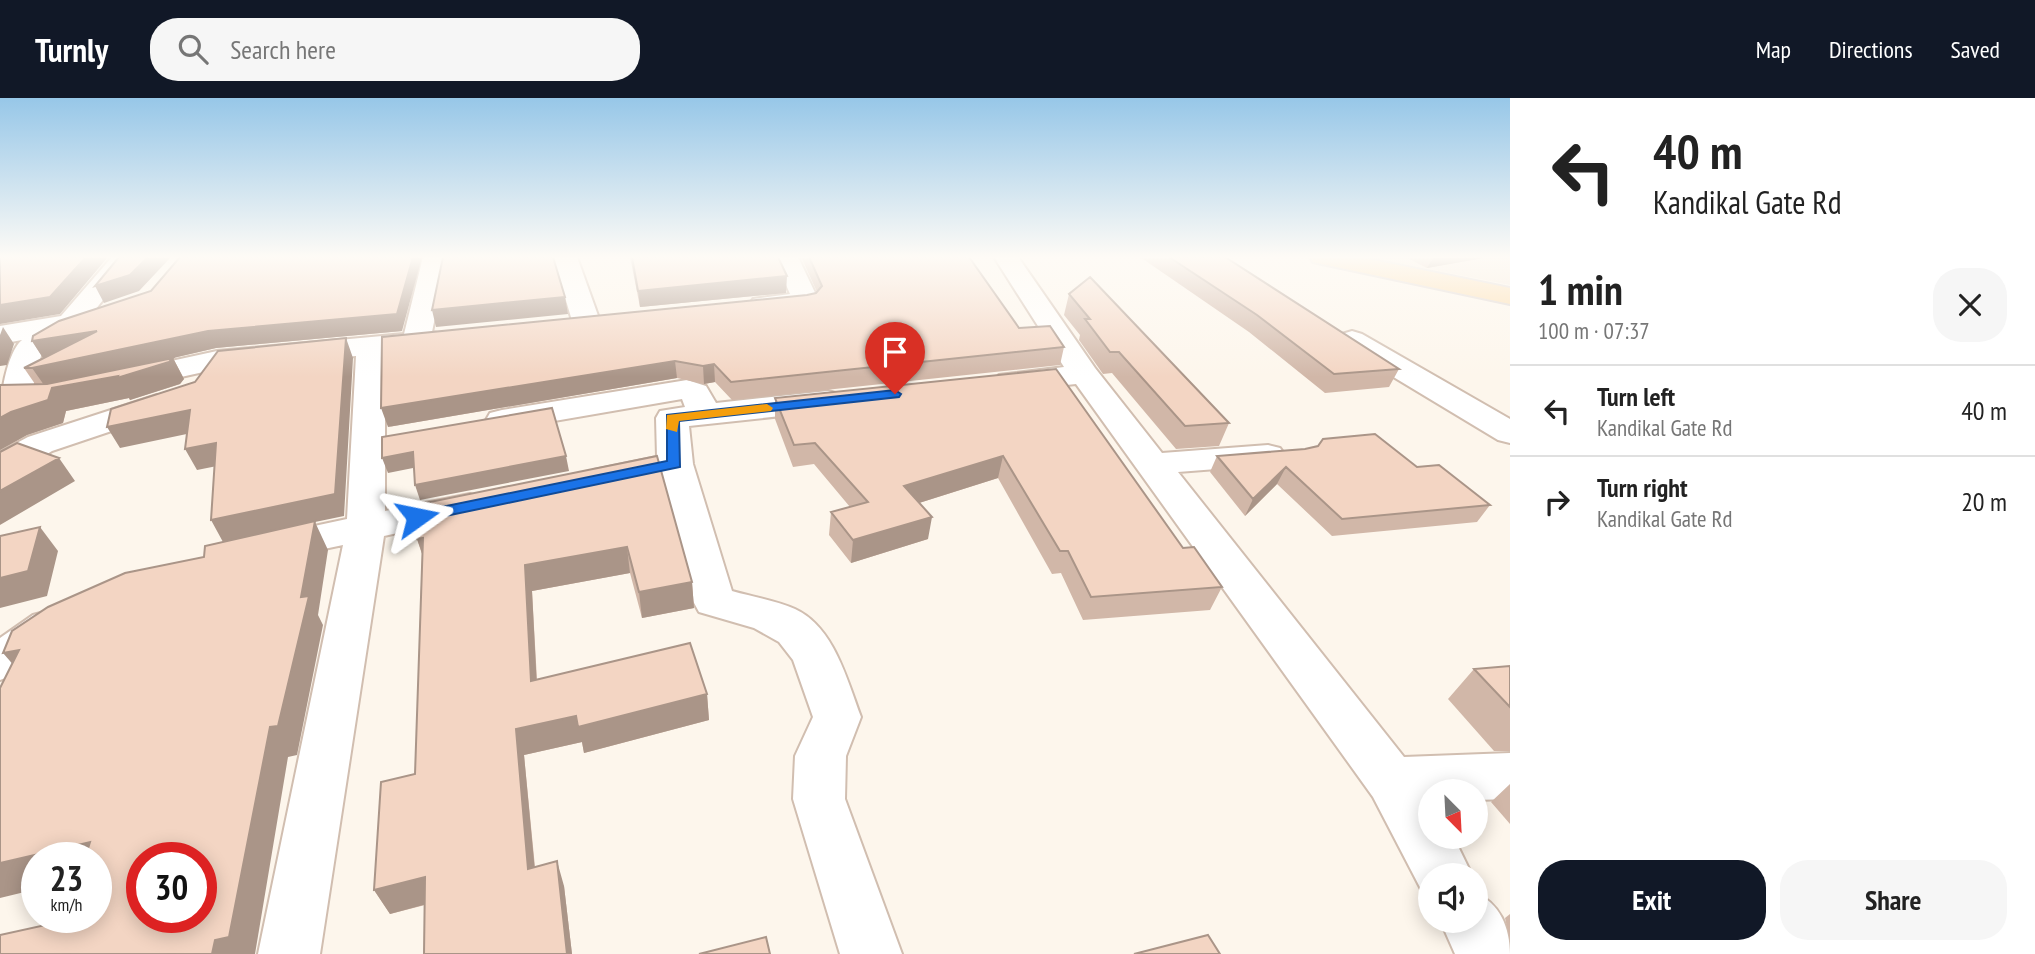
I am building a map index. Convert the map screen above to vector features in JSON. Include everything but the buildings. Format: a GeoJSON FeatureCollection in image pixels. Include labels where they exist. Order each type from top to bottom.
{"type":"FeatureCollection","features":[{"type":"Feature","properties":{"kind":"street"},"geometry":{"type":"LineString","coordinates":[[0,358],[29,348],[65,327],[91,297]]}},
{"type":"Feature","properties":{"kind":"street"},"geometry":{"type":"LineString","coordinates":[[416,342],[426,297]]}},
{"type":"Feature","properties":{"kind":"street"},"geometry":{"type":"LineString","coordinates":[[579,297],[588,324]]}},
{"type":"Feature","properties":{"kind":"street"},"geometry":{"type":"LineString","coordinates":[[738,308],[806,301],[804,297]]}},
{"type":"Feature","properties":{"kind":"street"},"geometry":{"type":"LineString","coordinates":[[1033,297],[1084,374],[1391,781],[1437,863]]}},
{"type":"Feature","properties":{"kind":"street"},"geometry":{"type":"LineString","coordinates":[[0,335],[65,327],[111,313]]}},
{"type":"Feature","properties":{"kind":"street"},"geometry":{"type":"LineString","coordinates":[[1322,323],[1510,433]]}},
{"type":"Feature","properties":{"kind":"street"},"geometry":{"type":"LineString","coordinates":[[29,348],[14,396],[44,398],[217,360],[456,338]]}},
{"type":"Feature","properties":{"kind":"street"},"geometry":{"type":"LineString","coordinates":[[289,954],[382,441],[371,346]]}},
{"type":"Feature","properties":{"kind":"street"},"geometry":{"type":"LineString","coordinates":[[0,467],[40,444],[193,393],[217,360]]}},
{"type":"Feature","properties":{"kind":"street"},"geometry":{"type":"LineString","coordinates":[[976,386],[1084,374]]}},
{"type":"Feature","properties":{"kind":"street"},"geometry":{"type":"LineString","coordinates":[[476,425],[687,389],[695,393],[705,414]]}},
{"type":"Feature","properties":{"kind":"street"},"geometry":{"type":"LineString","coordinates":[[868,397],[672,418],[675,464],[714,601],[735,611],[767,615],[790,626],[809,643],[837,717],[822,749],[815,773],[819,799],[871,954]]}},
{"type":"Feature","properties":{"kind":"street"},"geometry":{"type":"LineString","coordinates":[[1152,464],[1296,453]]}},
{"type":"Feature","properties":{"kind":"street"},"geometry":{"type":"LineString","coordinates":[[581,483],[675,464]]}},
{"type":"Feature","properties":{"kind":"street"},"geometry":{"type":"LineString","coordinates":[[246,554],[500,500]]}},
{"type":"Feature","properties":{"kind":"street"},"geometry":{"type":"LineString","coordinates":[[0,662],[19,645],[78,611]]}},
{"type":"Feature","properties":{"kind":"street"},"geometry":{"type":"LineString","coordinates":[[1391,781],[1510,776]]}},
{"type":"Feature","properties":{"kind":"street"},"geometry":{"type":"LineString","coordinates":[[1476,933],[1488,954]]}},
{"type":"Feature","properties":{"kind":"slow traffic"},"geometry":{"type":"LineString","coordinates":[[673,429],[672,418],[767,408]]}},
{"type":"Feature","properties":{"kind":"route"},"geometry":{"type":"LineString","coordinates":[[417,517],[675,464],[672,418],[895,394]]}}]}
